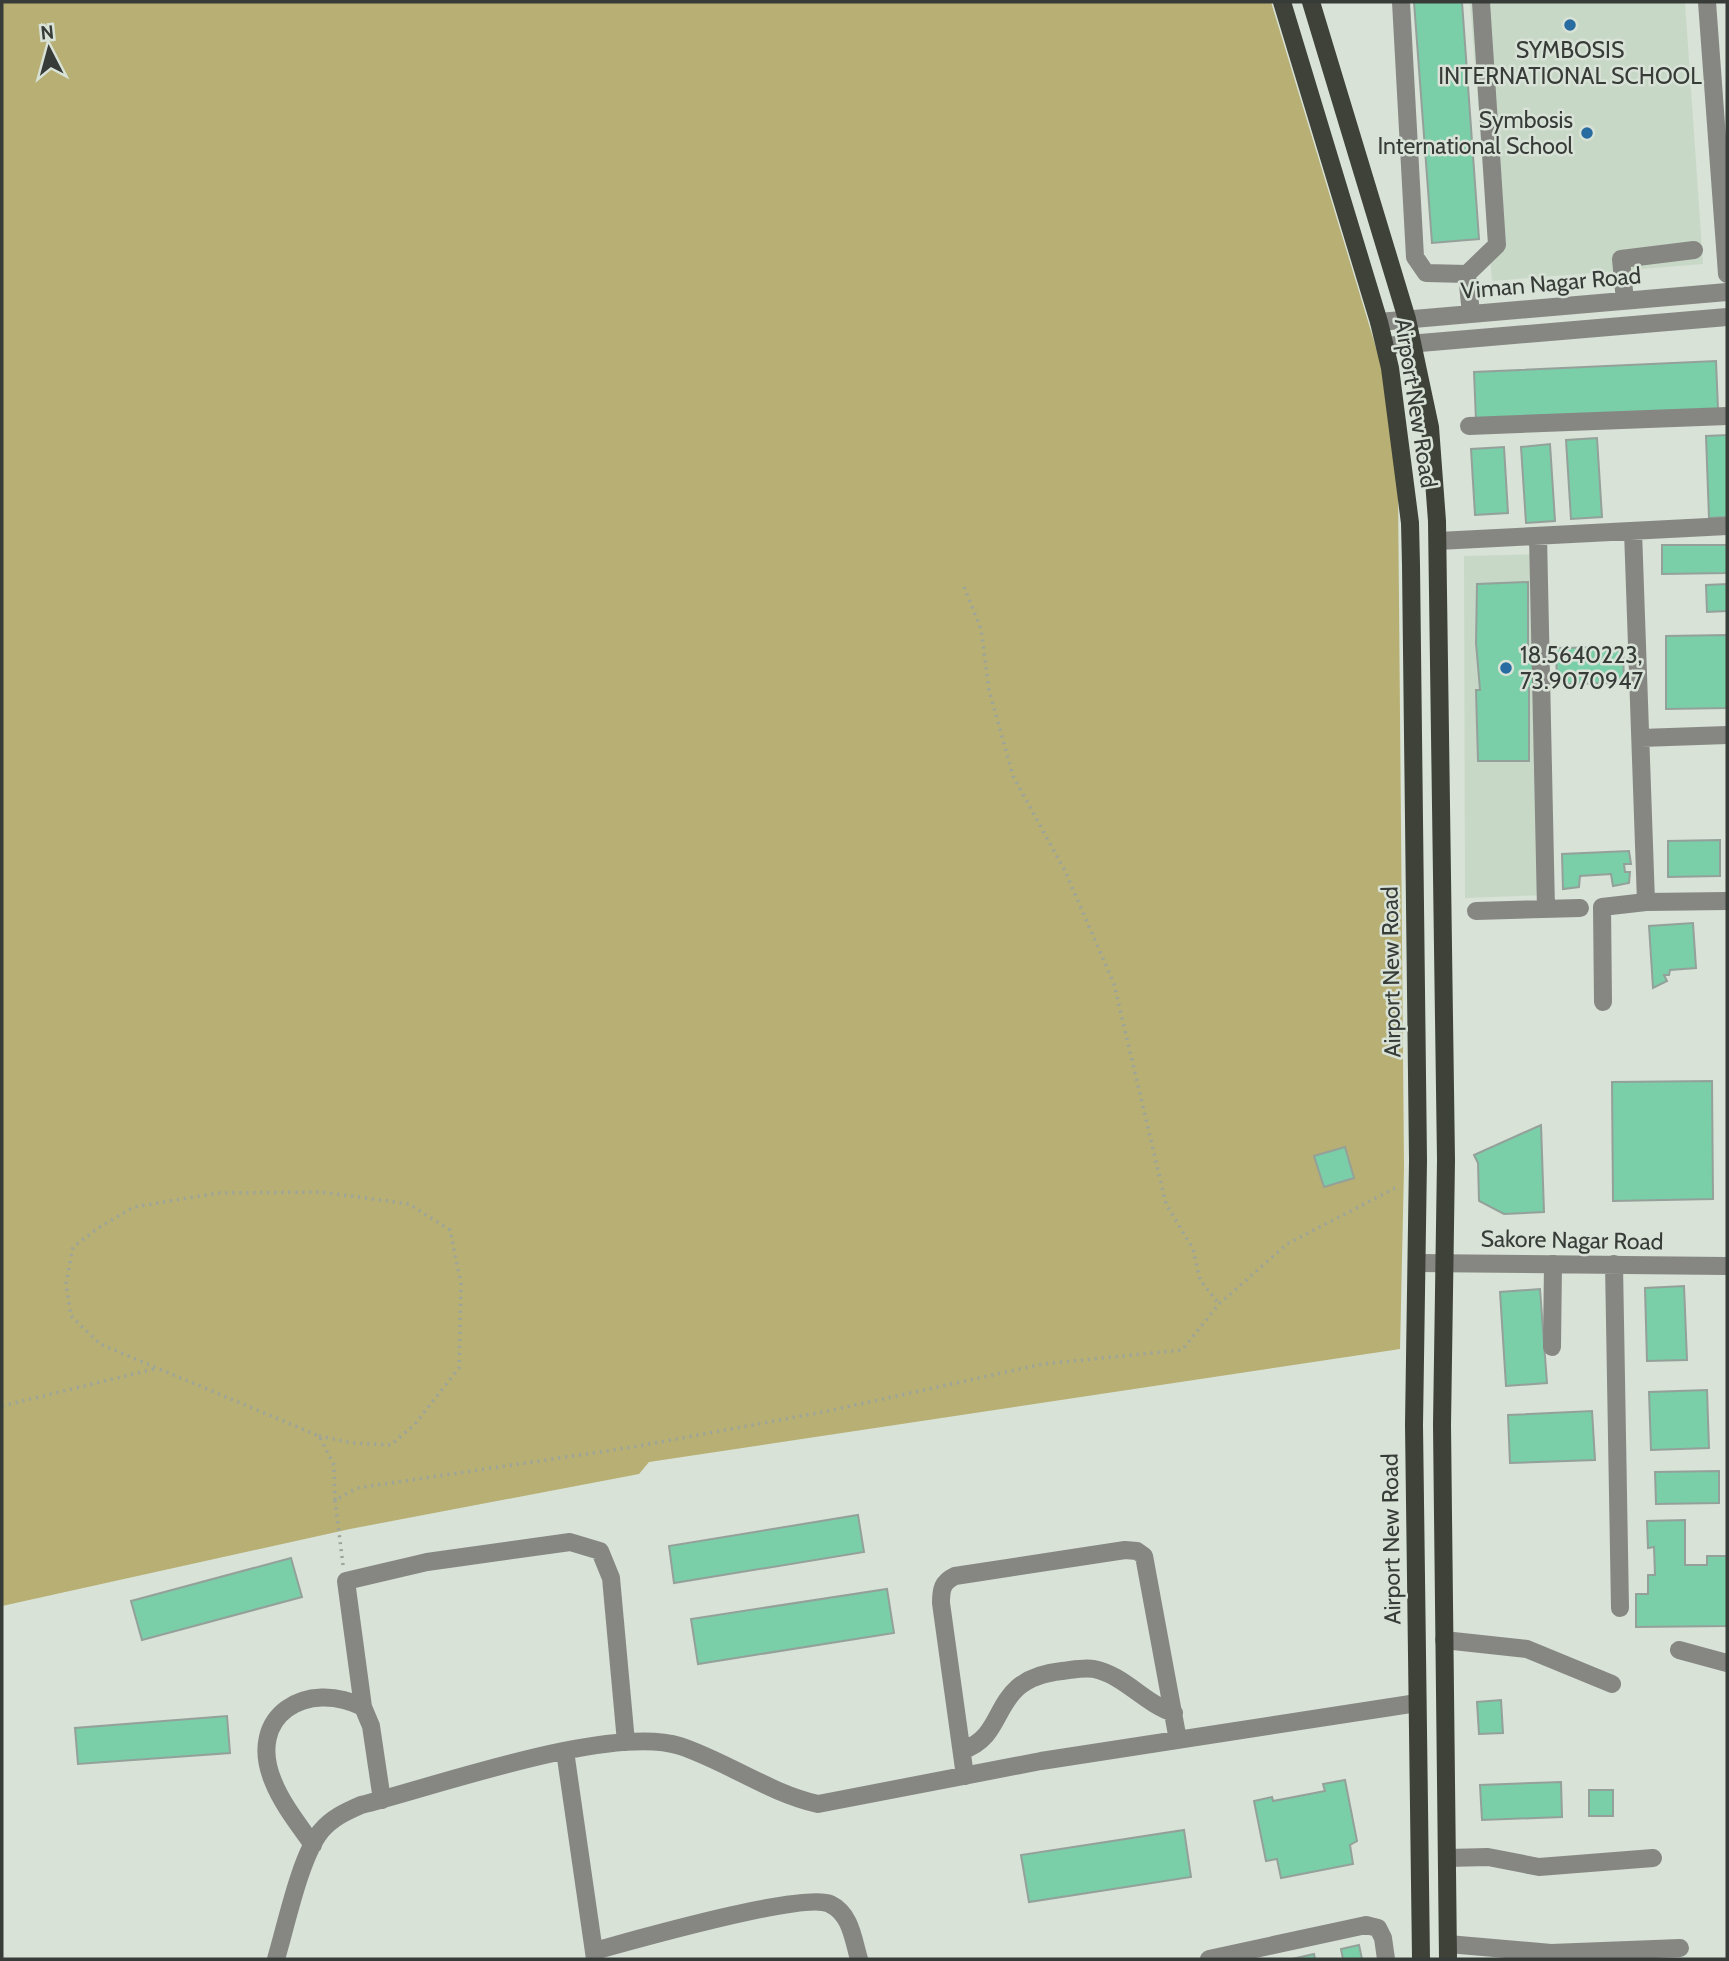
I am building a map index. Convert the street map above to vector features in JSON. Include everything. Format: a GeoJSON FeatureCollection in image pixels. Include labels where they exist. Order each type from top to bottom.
{"type":"FeatureCollection","features":[{"type":"Feature","properties":{"kind":"main road","name":"Airport New Road"},"geometry":{"type":"LineString","coordinates":[[1282,2],[1379,321],[1385,346],[1410,523],[1418,1176],[1414,1425],[1420,1959]]}},
{"type":"Feature","properties":{"kind":"main road","name":"Airport New Road"},"geometry":{"type":"LineString","coordinates":[[1311,2],[1413,343],[1430,428],[1438,541],[1445,1263],[1442,1426],[1448,1952]]}},
{"type":"Feature","properties":{"kind":"street"},"geometry":{"type":"LineString","coordinates":[[1401,2],[1415,257],[1426,273],[1468,274],[1497,245],[1480,2]]}},
{"type":"Feature","properties":{"kind":"street"},"geometry":{"type":"LineString","coordinates":[[1707,2],[1727,274]]}},
{"type":"Feature","properties":{"kind":"street"},"geometry":{"type":"LineString","coordinates":[[1625,301],[1621,259],[1694,250]]}},
{"type":"Feature","properties":{"kind":"street"},"geometry":{"type":"LineString","coordinates":[[1468,274],[1471,314]]}},
{"type":"Feature","properties":{"kind":"street","name":"Viman Nagar Road"},"geometry":{"type":"LineString","coordinates":[[1379,321],[1727,292]]}},
{"type":"Feature","properties":{"kind":"street"},"geometry":{"type":"LineString","coordinates":[[1385,346],[1727,317]]}},
{"type":"Feature","properties":{"kind":"street"},"geometry":{"type":"LineString","coordinates":[[1469,426],[1727,416]]}},
{"type":"Feature","properties":{"kind":"street"},"geometry":{"type":"LineString","coordinates":[[1438,541],[1727,526]]}},
{"type":"Feature","properties":{"kind":"street"},"geometry":{"type":"LineString","coordinates":[[1633,531],[1646,902]]}},
{"type":"Feature","properties":{"kind":"street"},"geometry":{"type":"LineString","coordinates":[[1538,536],[1546,909]]}},
{"type":"Feature","properties":{"kind":"street"},"geometry":{"type":"LineString","coordinates":[[1641,738],[1727,735]]}},
{"type":"Feature","properties":{"kind":"street"},"geometry":{"type":"LineString","coordinates":[[1602,1002],[1602,907],[1646,902],[1727,901]]}},
{"type":"Feature","properties":{"kind":"street"},"geometry":{"type":"LineString","coordinates":[[1476,911],[1580,908]]}},
{"type":"Feature","properties":{"kind":"street","name":"Sakore Nagar Road"},"geometry":{"type":"LineString","coordinates":[[1417,1263],[1727,1266]]}},
{"type":"Feature","properties":{"kind":"street"},"geometry":{"type":"LineString","coordinates":[[1552,1347],[1553,1264]]}},
{"type":"Feature","properties":{"kind":"street"},"geometry":{"type":"LineString","coordinates":[[1614,1264],[1620,1608]]}},
{"type":"Feature","properties":{"kind":"street"},"geometry":{"type":"LineString","coordinates":[[382,1800],[371,1726],[363,1707],[345,1581],[428,1562],[560,1543],[588,1545],[600,1552],[611,1578],[626,1742]]}},
{"type":"Feature","properties":{"kind":"street"},"geometry":{"type":"LineString","coordinates":[[965,1776],[941,1603],[941,1590],[946,1580],[955,1576],[1137,1551],[1144,1556],[1178,1740]]}},
{"type":"Feature","properties":{"kind":"street"},"geometry":{"type":"LineString","coordinates":[[1444,1640],[1527,1649],[1612,1684]]}},
{"type":"Feature","properties":{"kind":"street"},"geometry":{"type":"LineString","coordinates":[[1679,1650],[1727,1662]]}},
{"type":"Feature","properties":{"kind":"street"},"geometry":{"type":"LineString","coordinates":[[963,1750],[984,1740],[1013,1692],[1027,1679],[1040,1673],[1094,1669],[1110,1676],[1158,1708],[1174,1713]]}},
{"type":"Feature","properties":{"kind":"street"},"geometry":{"type":"LineString","coordinates":[[313,1845],[272,1780],[267,1756],[275,1718],[287,1706],[305,1699],[345,1698],[363,1707]]}},
{"type":"Feature","properties":{"kind":"street"},"geometry":{"type":"LineString","coordinates":[[262,1959],[276,1959],[313,1845],[320,1832],[338,1814],[565,1751],[626,1742],[652,1741],[679,1746],[792,1798],[818,1804],[1178,1740],[1417,1703]]}},
{"type":"Feature","properties":{"kind":"street"},"geometry":{"type":"LineString","coordinates":[[565,1751],[594,1955],[748,1912],[813,1901],[829,1903],[844,1913],[859,1959]]}},
{"type":"Feature","properties":{"kind":"street"},"geometry":{"type":"LineString","coordinates":[[1447,1858],[1488,1857],[1539,1867],[1569,1867],[1653,1858]]}},
{"type":"Feature","properties":{"kind":"street"},"geometry":{"type":"LineString","coordinates":[[1209,1959],[1366,1926],[1378,1928],[1383,1938],[1386,1959]]}},
{"type":"Feature","properties":{"kind":"street"},"geometry":{"type":"LineString","coordinates":[[1448,1952],[1551,1953],[1680,1948]]}},
{"type":"Feature","properties":{"kind":"path"},"geometry":{"type":"LineString","coordinates":[[964,587],[981,629],[989,690],[1013,776],[1065,871],[1114,984],[1166,1204],[1193,1249],[1200,1280],[1219,1304]]}},
{"type":"Feature","properties":{"kind":"path"},"geometry":{"type":"LineString","coordinates":[[335,1500],[357,1488],[660,1442],[823,1412],[1043,1364],[1182,1350],[1219,1304],[1287,1244],[1418,1176]]}},
{"type":"Feature","properties":{"kind":"path"},"geometry":{"type":"LineString","coordinates":[[321,1192],[409,1204],[450,1230],[461,1284],[459,1368],[415,1424],[391,1445],[353,1443],[319,1436],[100,1344],[71,1316],[66,1284],[73,1247],[97,1228],[134,1208],[218,1193],[321,1192]]}},
{"type":"Feature","properties":{"kind":"path"},"geometry":{"type":"LineString","coordinates":[[2,1406],[156,1368]]}},
{"type":"Feature","properties":{"kind":"path"},"geometry":{"type":"LineString","coordinates":[[319,1436],[334,1465],[335,1500],[345,1581]]}},
{"type":"Feature","properties":{"kind":"shaded area"},"geometry":{"type":"Polygon","coordinates":[[[2,2],[1271,2],[1384,374],[1398,489],[1404,1168],[1400,1349],[649,1462],[639,1474],[350,1529],[2,1606],[2,2]]]}},
{"type":"Feature","properties":{"kind":"shaded area","name":"Symbosis International School"},"geometry":{"type":"Polygon","coordinates":[[[1470,2],[1685,2],[1703,264],[1492,281],[1470,2]]]}},
{"type":"Feature","properties":{"kind":"shaded area"},"geometry":{"type":"Polygon","coordinates":[[[1544,554],[1548,895],[1465,898],[1464,556],[1544,554]]]}},
{"type":"Feature","properties":{"kind":"building"},"geometry":{"type":"Polygon","coordinates":[[[1414,2],[1462,2],[1479,239],[1432,243],[1414,2]]]}},
{"type":"Feature","properties":{"kind":"building"},"geometry":{"type":"Polygon","coordinates":[[[1716,361],[1718,409],[1476,421],[1474,372],[1716,361]]]}},
{"type":"Feature","properties":{"kind":"building"},"geometry":{"type":"Polygon","coordinates":[[[1727,435],[1727,517],[1709,518],[1706,436],[1727,435]]]}},
{"type":"Feature","properties":{"kind":"building"},"geometry":{"type":"Polygon","coordinates":[[[1597,438],[1602,517],[1571,519],[1566,440],[1597,438]]]}},
{"type":"Feature","properties":{"kind":"building"},"geometry":{"type":"Polygon","coordinates":[[[1550,444],[1555,521],[1526,523],[1521,447],[1550,444]]]}},
{"type":"Feature","properties":{"kind":"building"},"geometry":{"type":"Polygon","coordinates":[[[1504,447],[1508,513],[1475,515],[1471,449],[1504,447]]]}},
{"type":"Feature","properties":{"kind":"building"},"geometry":{"type":"Polygon","coordinates":[[[1662,545],[1727,545],[1727,573],[1662,574],[1662,545]]]}},
{"type":"Feature","properties":{"kind":"building","name":"18.5640223, 73.9070947"},"geometry":{"type":"Polygon","coordinates":[[[1528,582],[1528,649],[1532,649],[1534,687],[1529,688],[1529,761],[1478,761],[1476,690],[1480,690],[1476,643],[1477,584],[1528,582]]]}},
{"type":"Feature","properties":{"kind":"building"},"geometry":{"type":"Polygon","coordinates":[[[1727,584],[1727,611],[1707,612],[1706,585],[1727,584]]]}},
{"type":"Feature","properties":{"kind":"building"},"geometry":{"type":"Polygon","coordinates":[[[1727,635],[1727,708],[1666,709],[1666,636],[1727,635]]]}},
{"type":"Feature","properties":{"kind":"building"},"geometry":{"type":"Polygon","coordinates":[[[1623,647],[1624,683],[1557,684],[1556,648],[1623,647]]]}},
{"type":"Feature","properties":{"kind":"building"},"geometry":{"type":"Polygon","coordinates":[[[1720,840],[1720,876],[1668,877],[1668,841],[1720,840]]]}},
{"type":"Feature","properties":{"kind":"building"},"geometry":{"type":"Polygon","coordinates":[[[1629,851],[1631,864],[1624,864],[1625,872],[1630,872],[1629,883],[1613,886],[1611,874],[1580,876],[1579,887],[1563,889],[1562,854],[1629,851]]]}},
{"type":"Feature","properties":{"kind":"building"},"geometry":{"type":"Polygon","coordinates":[[[1693,923],[1696,968],[1670,970],[1669,975],[1664,975],[1667,981],[1653,988],[1649,926],[1693,923]]]}},
{"type":"Feature","properties":{"kind":"building"},"geometry":{"type":"Polygon","coordinates":[[[1712,1081],[1713,1199],[1613,1201],[1612,1082],[1712,1081]]]}},
{"type":"Feature","properties":{"kind":"building"},"geometry":{"type":"Polygon","coordinates":[[[1541,1125],[1544,1212],[1504,1214],[1479,1201],[1478,1163],[1474,1155],[1541,1125]]]}},
{"type":"Feature","properties":{"kind":"building"},"geometry":{"type":"Polygon","coordinates":[[[1345,1147],[1354,1178],[1324,1187],[1314,1156],[1345,1147]]]}},
{"type":"Feature","properties":{"kind":"building"},"geometry":{"type":"Polygon","coordinates":[[[1684,1286],[1687,1360],[1647,1361],[1645,1288],[1684,1286]]]}},
{"type":"Feature","properties":{"kind":"building"},"geometry":{"type":"Polygon","coordinates":[[[1540,1289],[1547,1383],[1506,1386],[1500,1292],[1540,1289]]]}},
{"type":"Feature","properties":{"kind":"building"},"geometry":{"type":"Polygon","coordinates":[[[1707,1390],[1709,1448],[1651,1450],[1649,1392],[1707,1390]]]}},
{"type":"Feature","properties":{"kind":"building"},"geometry":{"type":"Polygon","coordinates":[[[1592,1411],[1595,1460],[1510,1463],[1508,1415],[1592,1411]]]}},
{"type":"Feature","properties":{"kind":"building"},"geometry":{"type":"Polygon","coordinates":[[[1719,1471],[1719,1503],[1656,1504],[1655,1472],[1719,1471]]]}},
{"type":"Feature","properties":{"kind":"building"},"geometry":{"type":"Polygon","coordinates":[[[858,1515],[864,1552],[674,1583],[669,1546],[858,1515]]]}},
{"type":"Feature","properties":{"kind":"building"},"geometry":{"type":"Polygon","coordinates":[[[1685,1520],[1685,1565],[1707,1565],[1707,1556],[1727,1556],[1727,1626],[1636,1627],[1636,1594],[1648,1594],[1648,1575],[1655,1575],[1654,1547],[1648,1548],[1647,1521],[1685,1520]]]}},
{"type":"Feature","properties":{"kind":"building"},"geometry":{"type":"Polygon","coordinates":[[[291,1558],[302,1597],[142,1640],[131,1601],[291,1558]]]}},
{"type":"Feature","properties":{"kind":"building"},"geometry":{"type":"Polygon","coordinates":[[[887,1589],[894,1633],[698,1664],[691,1619],[887,1589]]]}},
{"type":"Feature","properties":{"kind":"building"},"geometry":{"type":"Polygon","coordinates":[[[1501,1700],[1503,1733],[1479,1734],[1477,1702],[1501,1700]]]}},
{"type":"Feature","properties":{"kind":"building"},"geometry":{"type":"Polygon","coordinates":[[[227,1716],[230,1753],[78,1764],[75,1728],[227,1716]]]}},
{"type":"Feature","properties":{"kind":"building"},"geometry":{"type":"Polygon","coordinates":[[[1345,1780],[1357,1841],[1350,1845],[1353,1864],[1281,1878],[1277,1859],[1266,1861],[1254,1801],[1272,1797],[1273,1801],[1325,1791],[1323,1784],[1345,1780]]]}},
{"type":"Feature","properties":{"kind":"building"},"geometry":{"type":"Polygon","coordinates":[[[1561,1782],[1562,1817],[1482,1820],[1480,1785],[1561,1782]]]}},
{"type":"Feature","properties":{"kind":"building"},"geometry":{"type":"Polygon","coordinates":[[[1589,1790],[1613,1790],[1613,1816],[1589,1816],[1589,1790]]]}},
{"type":"Feature","properties":{"kind":"building"},"geometry":{"type":"Polygon","coordinates":[[[1184,1830],[1191,1877],[1029,1902],[1021,1855],[1184,1830]]]}},
{"type":"Feature","properties":{"kind":"building"},"geometry":{"type":"Polygon","coordinates":[[[1359,1945],[1362,1959],[1343,1959],[1341,1949],[1359,1945]]]}},
{"type":"Feature","properties":{"kind":"building"},"geometry":{"type":"Polygon","coordinates":[[[1314,1954],[1315,1959],[1292,1959],[1314,1954]]]}},
{"type":"Feature","properties":{"kind":"place","name":"SYMBOSIS INTERNATIONAL SCHOOL"},"geometry":{"type":"Point","coordinates":[1570,25]}},
{"type":"Feature","properties":{"kind":"place","name":"Symbosis International School"},"geometry":{"type":"Point","coordinates":[1587,133]}},
{"type":"Feature","properties":{"kind":"place","name":"18.5640223, 73.9070947"},"geometry":{"type":"Point","coordinates":[1506,668]}}]}
